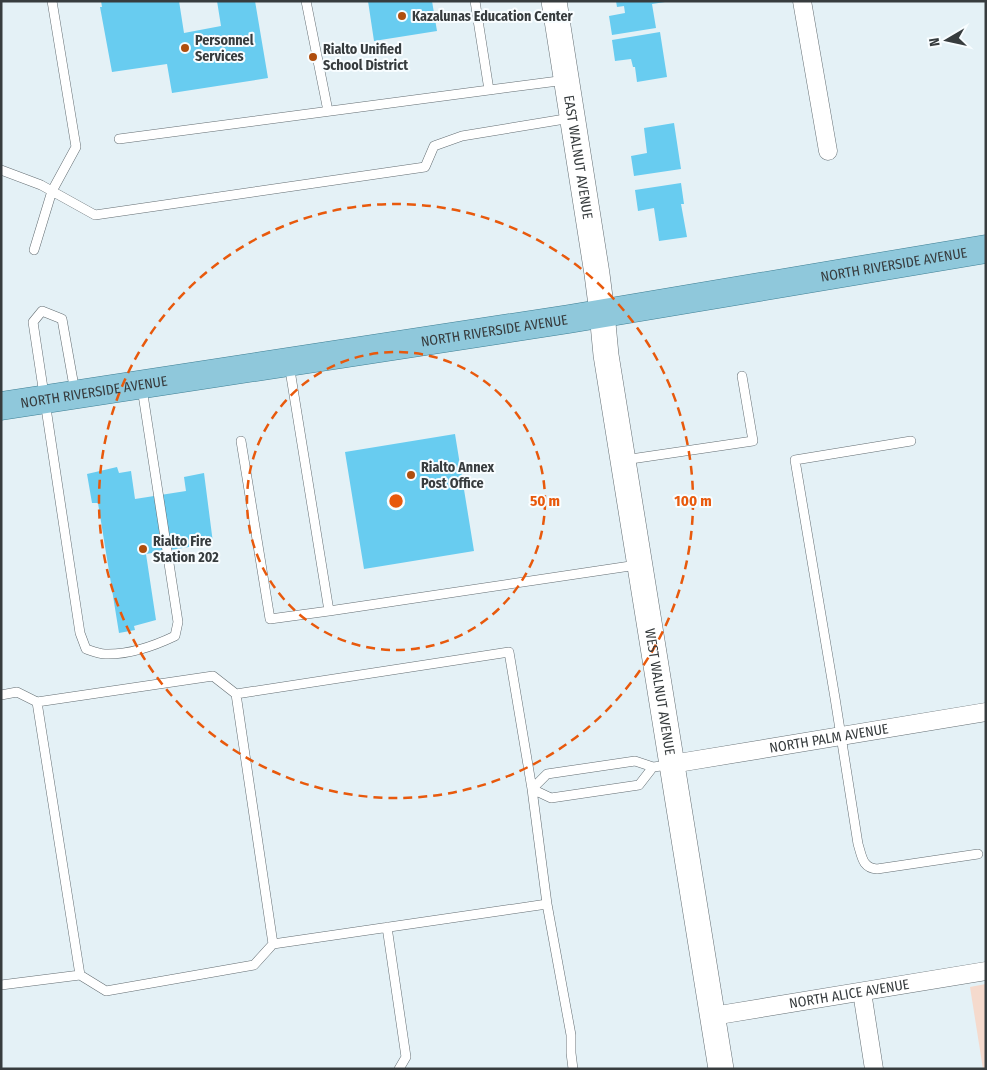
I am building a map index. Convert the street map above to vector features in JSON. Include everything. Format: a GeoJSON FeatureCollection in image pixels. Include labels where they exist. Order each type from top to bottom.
{"type":"FeatureCollection","features":[{"type":"Feature","properties":{"kind":"main road","name":"NORTH RIVERSIDE AVENUE"},"geometry":{"type":"LineString","coordinates":[[1,406],[602,313],[986,249]]}},
{"type":"Feature","properties":{"kind":"street","name":"EAST WALNUT AVENUE"},"geometry":{"type":"LineString","coordinates":[[554,1],[602,313]]}},
{"type":"Feature","properties":{"kind":"street"},"geometry":{"type":"LineString","coordinates":[[802,1],[828,151]]}},
{"type":"Feature","properties":{"kind":"street","name":"WEST WALNUT AVENUE"},"geometry":{"type":"LineString","coordinates":[[602,313],[606,355],[640,564],[663,766],[713,1016],[721,1069]]}},
{"type":"Feature","properties":{"kind":"street","name":"NORTH PALM AVENUE"},"geometry":{"type":"LineString","coordinates":[[663,766],[986,712]]}},
{"type":"Feature","properties":{"kind":"street","name":"NORTH ALICE AVENUE"},"geometry":{"type":"LineString","coordinates":[[713,1016],[986,971]]}},
{"type":"Feature","properties":{"kind":"street"},"geometry":{"type":"LineString","coordinates":[[862,992],[874,1069]]}},
{"type":"Feature","properties":{"kind":"lane"},"geometry":{"type":"LineString","coordinates":[[34,250],[52,191],[76,147],[52,1]]}},
{"type":"Feature","properties":{"kind":"lane"},"geometry":{"type":"LineString","coordinates":[[306,1],[328,111]]}},
{"type":"Feature","properties":{"kind":"lane"},"geometry":{"type":"LineString","coordinates":[[475,1],[489,90]]}},
{"type":"Feature","properties":{"kind":"lane"},"geometry":{"type":"LineString","coordinates":[[119,139],[566,80]]}},
{"type":"Feature","properties":{"kind":"lane"},"geometry":{"type":"LineString","coordinates":[[1,170],[41,185],[95,215],[425,167],[434,146],[462,136],[571,118]]}},
{"type":"Feature","properties":{"kind":"lane"},"geometry":{"type":"LineString","coordinates":[[75,395],[62,319],[42,311],[33,322],[80,633],[86,648],[104,654],[127,652],[154,646],[175,636],[178,622],[142,384]]}},
{"type":"Feature","properties":{"kind":"lane"},"geometry":{"type":"LineString","coordinates":[[289,362],[329,611]]}},
{"type":"Feature","properties":{"kind":"lane"},"geometry":{"type":"LineString","coordinates":[[624,460],[753,442],[742,376]]}},
{"type":"Feature","properties":{"kind":"lane"},"geometry":{"type":"LineString","coordinates":[[911,440],[795,460],[858,844],[865,864],[871,869],[877,869],[978,854]]}},
{"type":"Feature","properties":{"kind":"lane"},"geometry":{"type":"LineString","coordinates":[[242,441],[270,619],[640,564]]}},
{"type":"Feature","properties":{"kind":"lane"},"geometry":{"type":"LineString","coordinates":[[236,694],[510,652],[532,789],[547,904],[571,1035],[573,1069]]}},
{"type":"Feature","properties":{"kind":"lane"},"geometry":{"type":"LineString","coordinates":[[1,695],[17,692],[37,702],[213,676],[236,694],[273,944]]}},
{"type":"Feature","properties":{"kind":"lane"},"geometry":{"type":"LineString","coordinates":[[37,702],[80,975]]}},
{"type":"Feature","properties":{"kind":"lane"},"geometry":{"type":"LineString","coordinates":[[532,789],[547,774],[634,761],[663,766]]}},
{"type":"Feature","properties":{"kind":"lane"},"geometry":{"type":"LineString","coordinates":[[532,789],[551,798],[639,785],[663,766]]}},
{"type":"Feature","properties":{"kind":"lane"},"geometry":{"type":"LineString","coordinates":[[1,985],[80,975],[106,991],[254,965],[273,944],[547,904]]}},
{"type":"Feature","properties":{"kind":"lane"},"geometry":{"type":"LineString","coordinates":[[387,927],[406,1057],[399,1069]]}},
{"type":"Feature","properties":{"kind":"shaded area"},"geometry":{"type":"Polygon","coordinates":[[[986,984],[986,1069],[983,1069],[970,987],[986,984]]]}},
{"type":"Feature","properties":{"kind":"building","name":"Personnel Services"},"geometry":{"type":"Polygon","coordinates":[[[101,1],[179,1],[184,33],[221,26],[217,1],[255,1],[268,78],[172,93],[167,64],[112,72],[100,7],[102,7],[101,1]]]}},
{"type":"Feature","properties":{"kind":"building","name":"Kazalunas Education Center"},"geometry":{"type":"Polygon","coordinates":[[[368,1],[432,1],[437,31],[374,41],[368,1]]]}},
{"type":"Feature","properties":{"kind":"building"},"geometry":{"type":"Polygon","coordinates":[[[616,1],[665,2],[652,4],[656,28],[612,35],[609,16],[625,13],[624,6],[617,7],[616,1]]]}},
{"type":"Feature","properties":{"kind":"building"},"geometry":{"type":"Polygon","coordinates":[[[660,32],[667,77],[637,82],[635,67],[633,67],[631,59],[615,61],[612,40],[660,32]]]}},
{"type":"Feature","properties":{"kind":"building"},"geometry":{"type":"Polygon","coordinates":[[[674,123],[681,169],[634,176],[631,156],[647,153],[644,128],[674,123]]]}},
{"type":"Feature","properties":{"kind":"building"},"geometry":{"type":"Polygon","coordinates":[[[681,183],[684,204],[681,204],[687,237],[659,241],[654,208],[638,211],[635,190],[681,183]]]}},
{"type":"Feature","properties":{"kind":"building"},"geometry":{"type":"Polygon","coordinates":[[[455,434],[474,551],[364,569],[345,452],[455,434]]]}},
{"type":"Feature","properties":{"kind":"building","name":"Rialto Fire Station 202"},"geometry":{"type":"Polygon","coordinates":[[[117,467],[119,473],[131,471],[135,499],[186,491],[184,477],[204,473],[213,543],[146,554],[156,620],[134,626],[135,630],[119,633],[98,503],[92,503],[87,474],[117,467]]]}},
{"type":"Feature","properties":{"kind":"place","name":"Kazalunas Education Center"},"geometry":{"type":"Point","coordinates":[402,16]}},
{"type":"Feature","properties":{"kind":"place","name":"Personnel Services"},"geometry":{"type":"Point","coordinates":[185,48]}},
{"type":"Feature","properties":{"kind":"place","name":"Rialto Unified School District"},"geometry":{"type":"Point","coordinates":[313,57]}},
{"type":"Feature","properties":{"kind":"place","name":"Rialto Annex Post Office"},"geometry":{"type":"Point","coordinates":[411,475]}},
{"type":"Feature","properties":{"kind":"place","name":"Rialto Fire Station 202"},"geometry":{"type":"Point","coordinates":[143,549]}}]}
